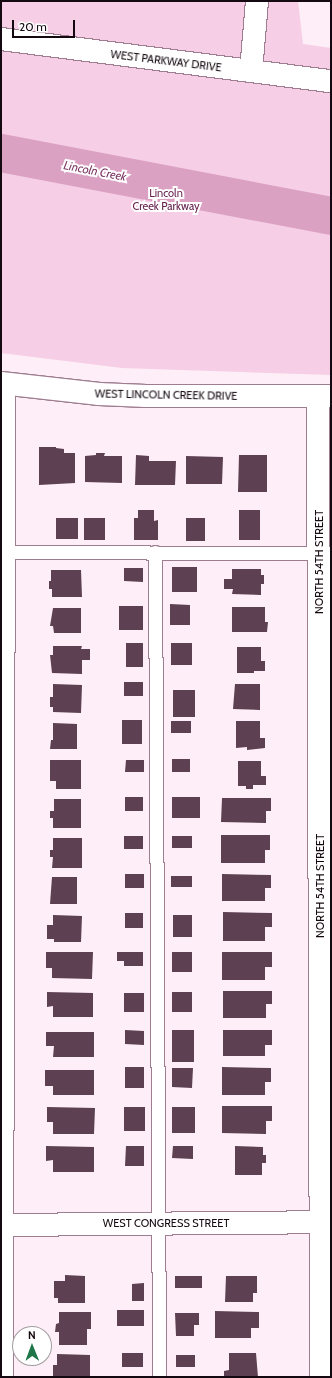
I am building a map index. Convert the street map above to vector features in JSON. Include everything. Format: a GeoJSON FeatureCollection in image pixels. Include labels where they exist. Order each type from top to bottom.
{"type":"FeatureCollection","features":[{"type":"Feature","properties":{"kind":"street"},"geometry":{"type":"LineString","coordinates":[[251,71],[257,1]]}},
{"type":"Feature","properties":{"kind":"street","name":"WEST PARKWAY DRIVE"},"geometry":{"type":"LineString","coordinates":[[1,39],[331,81]]}},
{"type":"Feature","properties":{"kind":"street"},"geometry":{"type":"LineString","coordinates":[[2,384],[2,1377]]}},
{"type":"Feature","properties":{"kind":"street","name":"WEST LINCOLN CREEK DRIVE"},"geometry":{"type":"LineString","coordinates":[[2,384],[99,394],[146,396],[325,396]]}},
{"type":"Feature","properties":{"kind":"street","name":"NORTH 54TH STREET"},"geometry":{"type":"LineString","coordinates":[[321,1377],[326,1222],[325,396]]}},
{"type":"Feature","properties":{"kind":"street","name":"WEST CONGRESS STREET"},"geometry":{"type":"LineString","coordinates":[[2,1225],[326,1222]]}},
{"type":"Feature","properties":{"kind":"lane"},"geometry":{"type":"LineString","coordinates":[[2,552],[325,553]]}},
{"type":"Feature","properties":{"kind":"lane"},"geometry":{"type":"LineString","coordinates":[[156,552],[159,1377]]}},
{"type":"Feature","properties":{"kind":"green space","name":"Lincoln Creek Parkway"},"geometry":{"type":"Polygon","coordinates":[[[1,1],[298,1],[303,44],[331,48],[331,375],[122,368],[1,353],[1,1]]]}},
{"type":"Feature","properties":{"kind":"building"},"geometry":{"type":"Polygon","coordinates":[[[39,447],[56,447],[64,449],[64,453],[75,453],[75,483],[39,485],[39,447]]]}},
{"type":"Feature","properties":{"kind":"building"},"geometry":{"type":"Polygon","coordinates":[[[96,453],[105,453],[104,456],[122,456],[122,483],[85,482],[85,456],[96,455],[96,453]]]}},
{"type":"Feature","properties":{"kind":"building"},"geometry":{"type":"Polygon","coordinates":[[[136,455],[149,456],[149,461],[176,461],[175,485],[135,485],[136,455]]]}},
{"type":"Feature","properties":{"kind":"building"},"geometry":{"type":"Polygon","coordinates":[[[239,455],[267,455],[267,492],[238,492],[239,455]]]}},
{"type":"Feature","properties":{"kind":"building"},"geometry":{"type":"Polygon","coordinates":[[[186,456],[223,457],[222,484],[186,484],[186,456]]]}},
{"type":"Feature","properties":{"kind":"building"},"geometry":{"type":"Polygon","coordinates":[[[138,510],[154,510],[154,521],[158,520],[158,540],[134,540],[134,518],[138,518],[138,510]]]}},
{"type":"Feature","properties":{"kind":"building"},"geometry":{"type":"Polygon","coordinates":[[[239,510],[260,510],[260,540],[239,540],[239,510]]]}},
{"type":"Feature","properties":{"kind":"building"},"geometry":{"type":"Polygon","coordinates":[[[56,518],[78,518],[78,539],[56,539],[56,518]]]}},
{"type":"Feature","properties":{"kind":"building"},"geometry":{"type":"Polygon","coordinates":[[[84,518],[105,518],[105,540],[84,540],[84,518]]]}},
{"type":"Feature","properties":{"kind":"building"},"geometry":{"type":"Polygon","coordinates":[[[186,518],[205,518],[205,541],[186,541],[186,518]]]}},
{"type":"Feature","properties":{"kind":"building"},"geometry":{"type":"Polygon","coordinates":[[[172,567],[197,567],[197,592],[172,592],[172,567]]]}},
{"type":"Feature","properties":{"kind":"building"},"geometry":{"type":"Polygon","coordinates":[[[124,568],[143,568],[143,582],[124,581],[124,568]]]}},
{"type":"Feature","properties":{"kind":"building"},"geometry":{"type":"Polygon","coordinates":[[[232,569],[261,569],[261,575],[264,575],[264,584],[261,584],[261,595],[232,594],[233,589],[224,589],[224,579],[232,579],[232,569]]]}},
{"type":"Feature","properties":{"kind":"building"},"geometry":{"type":"Polygon","coordinates":[[[51,570],[81,570],[82,597],[52,597],[52,589],[49,589],[51,570]]]}},
{"type":"Feature","properties":{"kind":"building"},"geometry":{"type":"Polygon","coordinates":[[[170,604],[190,605],[190,625],[170,625],[170,604]]]}},
{"type":"Feature","properties":{"kind":"building"},"geometry":{"type":"Polygon","coordinates":[[[119,606],[143,606],[143,630],[119,630],[119,606]]]}},
{"type":"Feature","properties":{"kind":"building"},"geometry":{"type":"Polygon","coordinates":[[[232,607],[265,607],[265,622],[268,622],[267,632],[232,632],[232,607]]]}},
{"type":"Feature","properties":{"kind":"building"},"geometry":{"type":"Polygon","coordinates":[[[53,608],[81,608],[81,633],[54,633],[53,626],[50,626],[53,608]]]}},
{"type":"Feature","properties":{"kind":"building"},"geometry":{"type":"Polygon","coordinates":[[[126,643],[143,643],[143,667],[126,667],[126,643]]]}},
{"type":"Feature","properties":{"kind":"building"},"geometry":{"type":"Polygon","coordinates":[[[171,643],[192,643],[192,665],[171,665],[171,643]]]}},
{"type":"Feature","properties":{"kind":"building"},"geometry":{"type":"Polygon","coordinates":[[[53,646],[82,646],[81,649],[90,649],[90,660],[82,660],[82,674],[52,673],[50,655],[53,655],[53,646]]]}},
{"type":"Feature","properties":{"kind":"building"},"geometry":{"type":"Polygon","coordinates":[[[237,647],[261,647],[261,661],[265,661],[265,671],[254,671],[254,673],[237,673],[237,647]]]}},
{"type":"Feature","properties":{"kind":"building"},"geometry":{"type":"Polygon","coordinates":[[[124,682],[143,682],[143,696],[124,696],[124,682]]]}},
{"type":"Feature","properties":{"kind":"building"},"geometry":{"type":"Polygon","coordinates":[[[53,684],[82,685],[81,713],[53,712],[53,707],[50,707],[50,697],[53,697],[53,684]]]}},
{"type":"Feature","properties":{"kind":"building"},"geometry":{"type":"Polygon","coordinates":[[[235,684],[260,684],[260,710],[233,709],[235,684]]]}},
{"type":"Feature","properties":{"kind":"building"},"geometry":{"type":"Polygon","coordinates":[[[173,690],[195,690],[195,717],[173,717],[173,690]]]}},
{"type":"Feature","properties":{"kind":"building"},"geometry":{"type":"Polygon","coordinates":[[[122,720],[142,720],[142,744],[122,744],[122,720]]]}},
{"type":"Feature","properties":{"kind":"building"},"geometry":{"type":"Polygon","coordinates":[[[171,721],[191,721],[191,733],[171,733],[171,721]]]}},
{"type":"Feature","properties":{"kind":"building"},"geometry":{"type":"Polygon","coordinates":[[[236,721],[260,721],[260,738],[265,738],[265,748],[247,750],[247,747],[236,748],[236,721]]]}},
{"type":"Feature","properties":{"kind":"building"},"geometry":{"type":"Polygon","coordinates":[[[53,723],[77,724],[77,749],[50,749],[51,740],[53,740],[53,723]]]}},
{"type":"Feature","properties":{"kind":"building"},"geometry":{"type":"Polygon","coordinates":[[[172,759],[190,759],[190,772],[172,772],[172,759]]]}},
{"type":"Feature","properties":{"kind":"building"},"geometry":{"type":"Polygon","coordinates":[[[50,760],[81,760],[81,789],[56,789],[56,781],[50,781],[50,760]]]}},
{"type":"Feature","properties":{"kind":"building"},"geometry":{"type":"Polygon","coordinates":[[[126,760],[144,760],[144,772],[125,772],[126,760]]]}},
{"type":"Feature","properties":{"kind":"building"},"geometry":{"type":"Polygon","coordinates":[[[238,761],[261,761],[261,776],[266,776],[266,785],[253,785],[253,789],[246,789],[246,786],[238,786],[238,761]]]}},
{"type":"Feature","properties":{"kind":"building"},"geometry":{"type":"Polygon","coordinates":[[[125,797],[143,797],[143,811],[125,811],[125,797]]]}},
{"type":"Feature","properties":{"kind":"building"},"geometry":{"type":"Polygon","coordinates":[[[172,797],[200,797],[200,818],[172,818],[172,797]]]}},
{"type":"Feature","properties":{"kind":"building"},"geometry":{"type":"Polygon","coordinates":[[[222,798],[271,798],[271,811],[266,811],[266,823],[221,822],[222,798]]]}},
{"type":"Feature","properties":{"kind":"building"},"geometry":{"type":"Polygon","coordinates":[[[54,799],[81,799],[81,828],[53,828],[53,818],[50,818],[50,811],[54,811],[54,799]]]}},
{"type":"Feature","properties":{"kind":"building"},"geometry":{"type":"Polygon","coordinates":[[[221,835],[270,835],[270,850],[265,850],[265,863],[221,863],[221,835]]]}},
{"type":"Feature","properties":{"kind":"building"},"geometry":{"type":"Polygon","coordinates":[[[124,836],[143,836],[143,849],[124,849],[124,836]]]}},
{"type":"Feature","properties":{"kind":"building"},"geometry":{"type":"Polygon","coordinates":[[[172,836],[192,836],[192,848],[172,848],[172,836]]]}},
{"type":"Feature","properties":{"kind":"building"},"geometry":{"type":"Polygon","coordinates":[[[53,838],[82,838],[82,868],[52,868],[53,857],[50,857],[50,850],[53,850],[53,838]]]}},
{"type":"Feature","properties":{"kind":"building"},"geometry":{"type":"Polygon","coordinates":[[[125,874],[144,874],[144,888],[125,888],[125,874]]]}},
{"type":"Feature","properties":{"kind":"building"},"geometry":{"type":"Polygon","coordinates":[[[222,874],[271,875],[271,888],[265,888],[265,901],[222,901],[222,874]]]}},
{"type":"Feature","properties":{"kind":"building"},"geometry":{"type":"Polygon","coordinates":[[[171,876],[192,876],[192,887],[171,887],[171,876]]]}},
{"type":"Feature","properties":{"kind":"building"},"geometry":{"type":"Polygon","coordinates":[[[52,877],[77,877],[77,904],[50,904],[52,877]]]}},
{"type":"Feature","properties":{"kind":"building"},"geometry":{"type":"Polygon","coordinates":[[[223,912],[272,913],[272,927],[265,927],[265,941],[223,941],[223,912]]]}},
{"type":"Feature","properties":{"kind":"building"},"geometry":{"type":"Polygon","coordinates":[[[125,913],[143,913],[143,928],[125,928],[125,913]]]}},
{"type":"Feature","properties":{"kind":"building"},"geometry":{"type":"Polygon","coordinates":[[[53,915],[82,916],[81,942],[54,942],[54,939],[47,939],[47,925],[53,925],[53,915]]]}},
{"type":"Feature","properties":{"kind":"building"},"geometry":{"type":"Polygon","coordinates":[[[173,915],[192,915],[192,937],[173,937],[173,915]]]}},
{"type":"Feature","properties":{"kind":"building"},"geometry":{"type":"Polygon","coordinates":[[[46,952],[93,952],[92,979],[52,978],[52,968],[46,968],[46,952]]]}},
{"type":"Feature","properties":{"kind":"building"},"geometry":{"type":"Polygon","coordinates":[[[117,952],[143,952],[143,966],[124,966],[124,961],[117,961],[117,952]]]}},
{"type":"Feature","properties":{"kind":"building"},"geometry":{"type":"Polygon","coordinates":[[[172,952],[192,952],[192,972],[172,972],[172,952]]]}},
{"type":"Feature","properties":{"kind":"building"},"geometry":{"type":"Polygon","coordinates":[[[222,952],[272,952],[272,967],[265,967],[265,980],[222,980],[222,952]]]}},
{"type":"Feature","properties":{"kind":"building"},"geometry":{"type":"Polygon","coordinates":[[[223,991],[272,991],[272,1004],[266,1004],[266,1018],[223,1018],[223,991]]]}},
{"type":"Feature","properties":{"kind":"building"},"geometry":{"type":"Polygon","coordinates":[[[47,992],[93,993],[93,1017],[53,1017],[53,1006],[47,1007],[47,992]]]}},
{"type":"Feature","properties":{"kind":"building"},"geometry":{"type":"Polygon","coordinates":[[[172,992],[192,992],[192,1012],[172,1012],[172,992]]]}},
{"type":"Feature","properties":{"kind":"building"},"geometry":{"type":"Polygon","coordinates":[[[124,993],[144,993],[144,1012],[124,1012],[124,993]]]}},
{"type":"Feature","properties":{"kind":"building"},"geometry":{"type":"Polygon","coordinates":[[[125,1030],[144,1031],[144,1045],[125,1044],[125,1030]]]}},
{"type":"Feature","properties":{"kind":"building"},"geometry":{"type":"Polygon","coordinates":[[[172,1030],[194,1030],[194,1062],[172,1062],[172,1030]]]}},
{"type":"Feature","properties":{"kind":"building"},"geometry":{"type":"Polygon","coordinates":[[[223,1030],[272,1030],[272,1045],[265,1045],[265,1056],[223,1056],[223,1030]]]}},
{"type":"Feature","properties":{"kind":"building"},"geometry":{"type":"Polygon","coordinates":[[[46,1032],[94,1032],[94,1057],[53,1057],[54,1046],[46,1046],[46,1032]]]}},
{"type":"Feature","properties":{"kind":"building"},"geometry":{"type":"Polygon","coordinates":[[[125,1067],[144,1067],[144,1088],[125,1088],[125,1067]]]}},
{"type":"Feature","properties":{"kind":"building"},"geometry":{"type":"Polygon","coordinates":[[[222,1067],[271,1068],[271,1082],[265,1082],[265,1095],[222,1095],[222,1067]]]}},
{"type":"Feature","properties":{"kind":"building"},"geometry":{"type":"Polygon","coordinates":[[[172,1068],[193,1068],[192,1088],[172,1087],[172,1068]]]}},
{"type":"Feature","properties":{"kind":"building"},"geometry":{"type":"Polygon","coordinates":[[[45,1070],[94,1070],[94,1095],[53,1095],[53,1086],[45,1086],[45,1070]]]}},
{"type":"Feature","properties":{"kind":"building"},"geometry":{"type":"Polygon","coordinates":[[[222,1106],[272,1106],[272,1121],[266,1121],[266,1134],[222,1133],[222,1106]]]}},
{"type":"Feature","properties":{"kind":"building"},"geometry":{"type":"Polygon","coordinates":[[[47,1107],[95,1108],[94,1134],[53,1134],[53,1122],[47,1122],[47,1107]]]}},
{"type":"Feature","properties":{"kind":"building"},"geometry":{"type":"Polygon","coordinates":[[[124,1107],[145,1107],[145,1131],[124,1131],[124,1107]]]}},
{"type":"Feature","properties":{"kind":"building"},"geometry":{"type":"Polygon","coordinates":[[[172,1107],[195,1107],[195,1133],[172,1133],[172,1107]]]}},
{"type":"Feature","properties":{"kind":"building"},"geometry":{"type":"Polygon","coordinates":[[[46,1146],[94,1147],[94,1172],[53,1172],[53,1160],[46,1161],[46,1146]]]}},
{"type":"Feature","properties":{"kind":"building"},"geometry":{"type":"Polygon","coordinates":[[[126,1146],[144,1146],[144,1166],[125,1166],[126,1146]]]}},
{"type":"Feature","properties":{"kind":"building"},"geometry":{"type":"Polygon","coordinates":[[[173,1146],[193,1146],[193,1159],[172,1158],[173,1146]]]}},
{"type":"Feature","properties":{"kind":"building"},"geometry":{"type":"Polygon","coordinates":[[[235,1146],[263,1147],[263,1155],[266,1155],[266,1163],[262,1163],[262,1175],[235,1175],[235,1146]]]}},
{"type":"Feature","properties":{"kind":"building"},"geometry":{"type":"Polygon","coordinates":[[[65,1275],[85,1276],[85,1303],[58,1303],[58,1298],[54,1298],[54,1281],[65,1281],[65,1275]]]}},
{"type":"Feature","properties":{"kind":"building"},"geometry":{"type":"Polygon","coordinates":[[[175,1276],[202,1276],[202,1288],[175,1288],[175,1276]]]}},
{"type":"Feature","properties":{"kind":"building"},"geometry":{"type":"Polygon","coordinates":[[[226,1276],[257,1276],[257,1293],[253,1293],[253,1302],[225,1302],[226,1276]]]}},
{"type":"Feature","properties":{"kind":"building"},"geometry":{"type":"Polygon","coordinates":[[[144,1283],[144,1301],[132,1301],[132,1284],[144,1283]]]}},
{"type":"Feature","properties":{"kind":"building"},"geometry":{"type":"Polygon","coordinates":[[[117,1310],[144,1310],[144,1326],[117,1326],[117,1310]]]}},
{"type":"Feature","properties":{"kind":"building"},"geometry":{"type":"Polygon","coordinates":[[[215,1311],[259,1312],[259,1328],[251,1328],[251,1338],[215,1338],[215,1311]]]}},
{"type":"Feature","properties":{"kind":"building"},"geometry":{"type":"Polygon","coordinates":[[[59,1312],[91,1312],[91,1329],[87,1329],[87,1345],[59,1345],[59,1332],[55,1332],[56,1324],[59,1323],[59,1312]]]}},
{"type":"Feature","properties":{"kind":"building"},"geometry":{"type":"Polygon","coordinates":[[[175,1313],[199,1313],[199,1325],[194,1325],[194,1336],[176,1336],[175,1313]]]}},
{"type":"Feature","properties":{"kind":"building"},"geometry":{"type":"Polygon","coordinates":[[[122,1353],[143,1353],[143,1367],[122,1367],[122,1353]]]}},
{"type":"Feature","properties":{"kind":"building"},"geometry":{"type":"Polygon","coordinates":[[[229,1353],[256,1353],[258,1377],[224,1377],[224,1371],[229,1370],[229,1353]]]}},
{"type":"Feature","properties":{"kind":"building"},"geometry":{"type":"Polygon","coordinates":[[[57,1354],[90,1355],[90,1377],[53,1377],[53,1365],[57,1365],[57,1354]]]}},
{"type":"Feature","properties":{"kind":"building"},"geometry":{"type":"Polygon","coordinates":[[[176,1355],[195,1355],[195,1367],[176,1367],[176,1355]]]}},
{"type":"Feature","properties":{"kind":"waterway","name":"Lincoln Creek"},"geometry":{"type":"LineString","coordinates":[[1,153],[331,216]]}}]}
